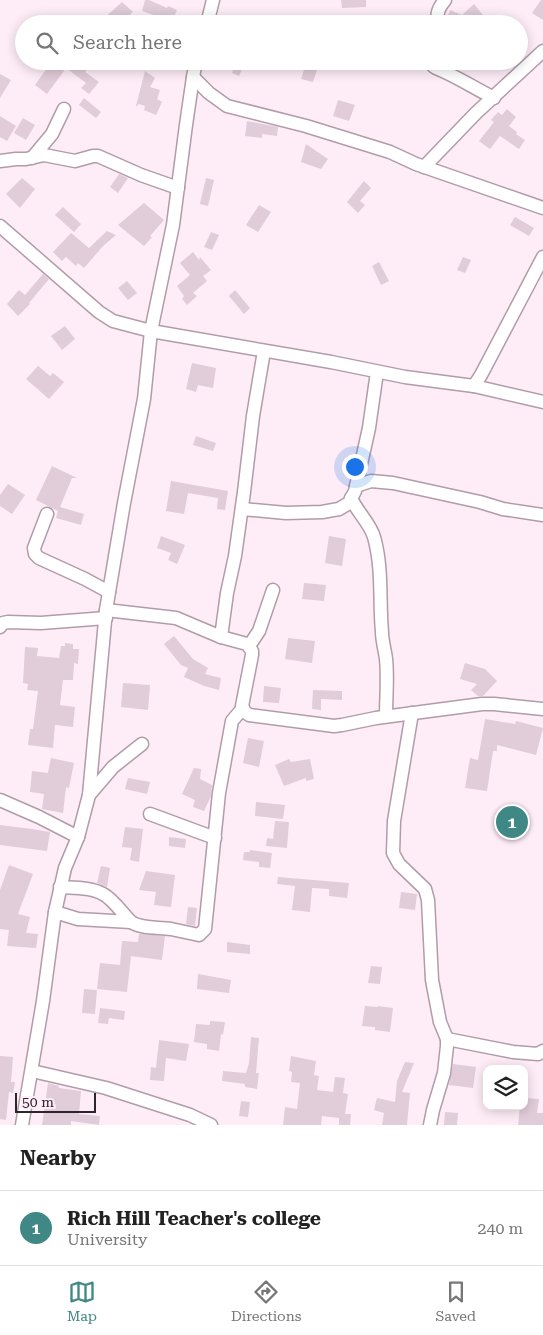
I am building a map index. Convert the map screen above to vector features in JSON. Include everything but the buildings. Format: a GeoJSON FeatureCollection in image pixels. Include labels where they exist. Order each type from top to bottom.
{"type":"FeatureCollection","features":[{"type":"Feature","properties":{"kind":"street"},"geometry":{"type":"LineString","coordinates":[[209,15],[213,0]]}},
{"type":"Feature","properties":{"kind":"street"},"geometry":{"type":"LineString","coordinates":[[438,15],[438,11],[445,0]]}},
{"type":"Feature","properties":{"kind":"street"},"geometry":{"type":"LineString","coordinates":[[528,65],[543,51]]}},
{"type":"Feature","properties":{"kind":"street"},"geometry":{"type":"LineString","coordinates":[[22,1125],[60,887],[65,868],[78,837],[89,795],[109,592],[144,399],[150,331],[173,225],[194,70]]}},
{"type":"Feature","properties":{"kind":"street"},"geometry":{"type":"LineString","coordinates":[[441,70],[494,98]]}},
{"type":"Feature","properties":{"kind":"street"},"geometry":{"type":"LineString","coordinates":[[424,166],[522,70]]}},
{"type":"Feature","properties":{"kind":"street"},"geometry":{"type":"LineString","coordinates":[[193,77],[209,93],[227,106],[306,126],[390,152],[409,162],[543,208]]}},
{"type":"Feature","properties":{"kind":"street"},"geometry":{"type":"LineString","coordinates":[[32,158],[52,134],[64,109]]}},
{"type":"Feature","properties":{"kind":"street"},"geometry":{"type":"LineString","coordinates":[[0,161],[46,155],[72,161],[98,156],[141,175],[178,188]]}},
{"type":"Feature","properties":{"kind":"street"},"geometry":{"type":"LineString","coordinates":[[0,226],[99,312],[113,321],[150,331],[405,377],[474,386],[543,402]]}},
{"type":"Feature","properties":{"kind":"street"},"geometry":{"type":"LineString","coordinates":[[474,386],[543,257]]}},
{"type":"Feature","properties":{"kind":"street"},"geometry":{"type":"LineString","coordinates":[[221,637],[242,509],[253,416],[264,351]]}},
{"type":"Feature","properties":{"kind":"street"},"geometry":{"type":"LineString","coordinates":[[242,509],[286,513],[322,512],[339,509],[349,503],[356,486],[369,428],[377,372]]}},
{"type":"Feature","properties":{"kind":"street"},"geometry":{"type":"LineString","coordinates":[[356,486],[371,481],[393,483],[422,488],[502,509],[543,515]]}},
{"type":"Feature","properties":{"kind":"street"},"geometry":{"type":"LineString","coordinates":[[351,498],[374,535],[379,557],[382,592],[382,633],[386,660],[386,716]]}},
{"type":"Feature","properties":{"kind":"street"},"geometry":{"type":"LineString","coordinates":[[47,514],[34,548],[35,554],[39,558],[109,592]]}},
{"type":"Feature","properties":{"kind":"street"},"geometry":{"type":"LineString","coordinates":[[249,646],[259,631],[273,590]]}},
{"type":"Feature","properties":{"kind":"street"},"geometry":{"type":"LineString","coordinates":[[0,627],[8,622],[41,624],[106,614],[176,618],[221,637],[249,646],[252,655],[242,704],[246,714],[250,715],[334,726],[365,719],[482,704],[543,709]]}},
{"type":"Feature","properties":{"kind":"street"},"geometry":{"type":"LineString","coordinates":[[55,912],[78,919],[131,922],[140,926],[172,929],[199,935],[205,929],[219,794],[232,721],[243,708]]}},
{"type":"Feature","properties":{"kind":"street"},"geometry":{"type":"LineString","coordinates":[[412,713],[394,821],[392,853],[399,864],[421,885],[427,894],[432,980],[440,1022],[447,1039],[444,1073],[430,1125]]}},
{"type":"Feature","properties":{"kind":"street"},"geometry":{"type":"LineString","coordinates":[[89,795],[113,766],[142,744]]}},
{"type":"Feature","properties":{"kind":"street"},"geometry":{"type":"LineString","coordinates":[[1,799],[78,837]]}},
{"type":"Feature","properties":{"kind":"street"},"geometry":{"type":"LineString","coordinates":[[150,814],[215,838]]}},
{"type":"Feature","properties":{"kind":"street"},"geometry":{"type":"LineString","coordinates":[[60,887],[102,893],[131,922]]}},
{"type":"Feature","properties":{"kind":"street"},"geometry":{"type":"LineString","coordinates":[[447,1039],[513,1052],[538,1054],[543,1051]]}},
{"type":"Feature","properties":{"kind":"street"},"geometry":{"type":"LineString","coordinates":[[32,1071],[106,1088],[190,1115],[211,1125]]}},
{"type":"Feature","properties":{"kind":"place","name":"Rich Hill Teacher's college"},"geometry":{"type":"Point","coordinates":[512,822]}}]}
